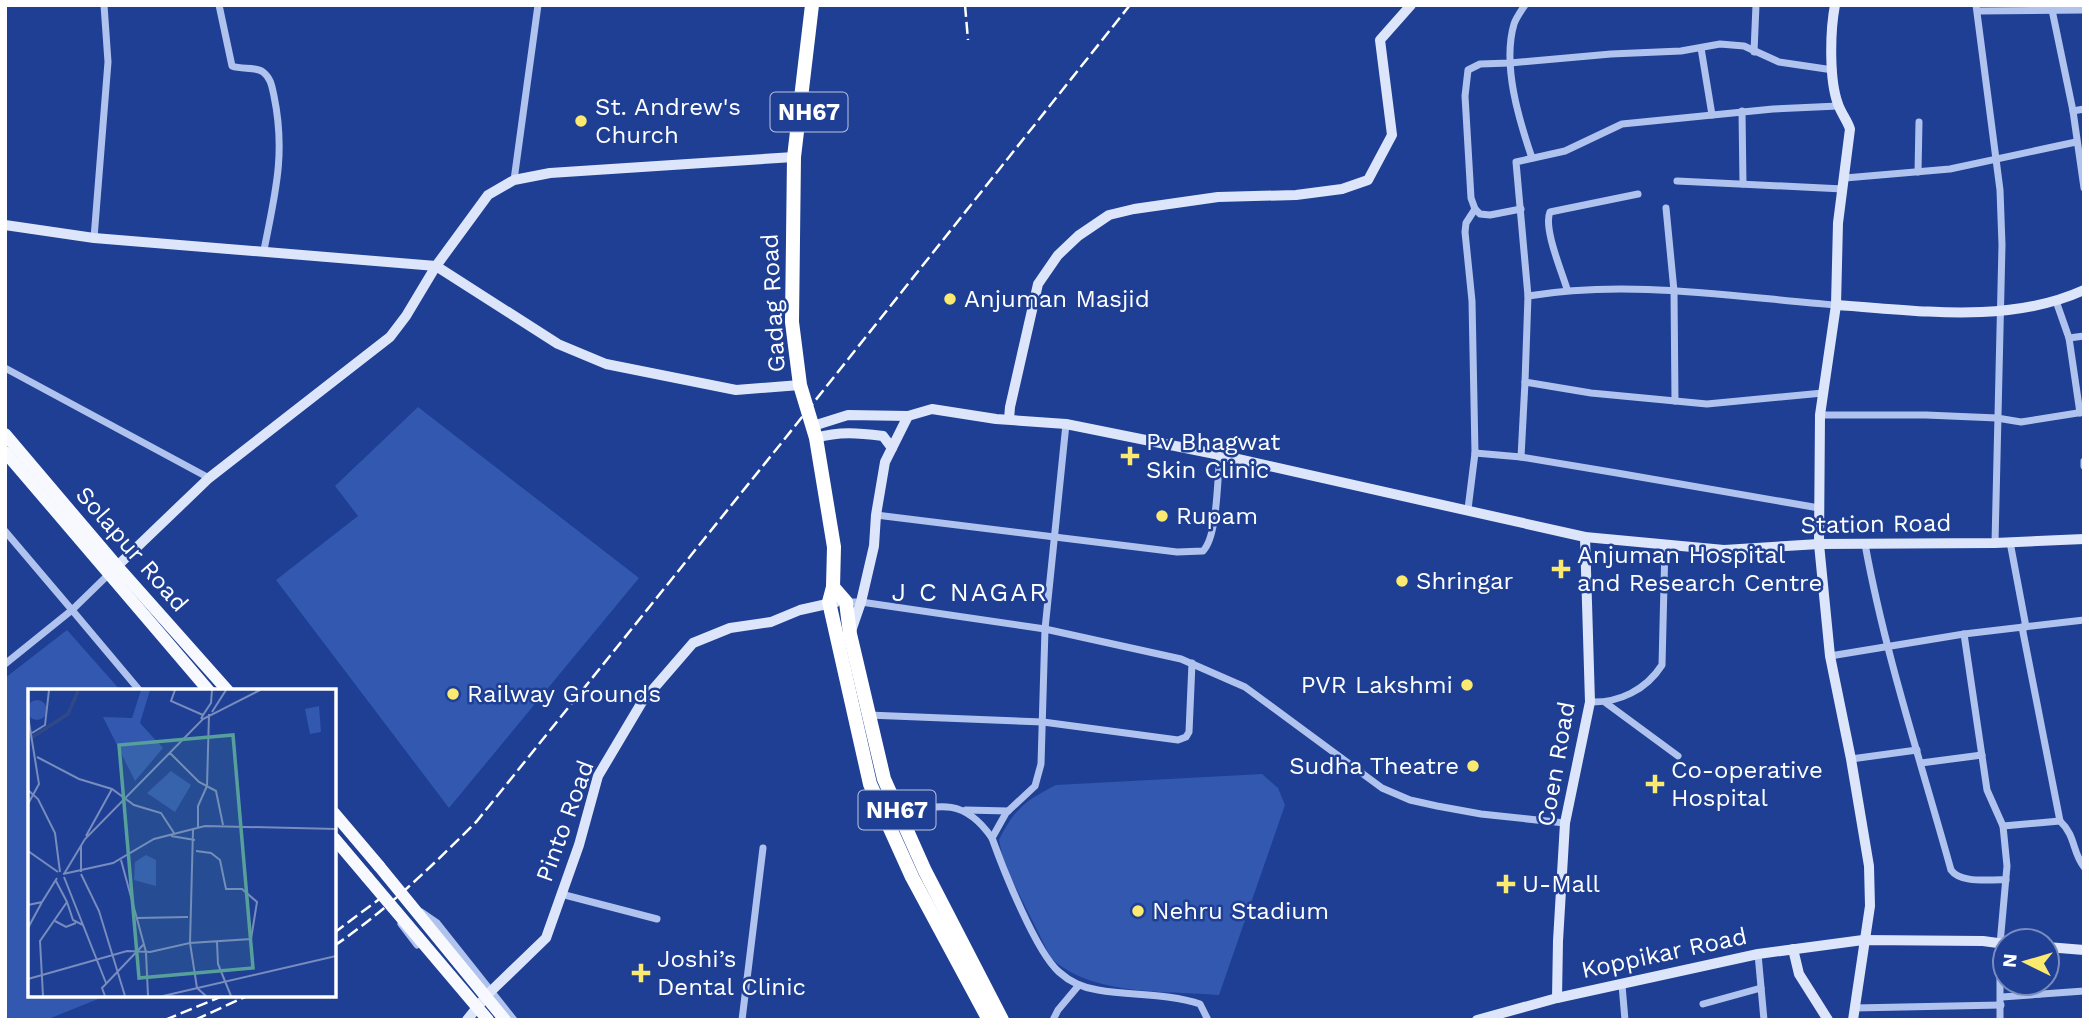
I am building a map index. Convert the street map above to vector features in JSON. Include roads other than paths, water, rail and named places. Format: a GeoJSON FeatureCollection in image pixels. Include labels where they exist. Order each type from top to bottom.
{"type":"FeatureCollection","features":[{"type":"Feature","properties":{"kind":"highway","name":"Gadag Road"},"geometry":{"type":"LineString","coordinates":[[812,5],[794,157],[792,322],[800,384],[814,432]]}},
{"type":"Feature","properties":{"kind":"highway","name":"Gadag Road"},"geometry":{"type":"LineString","coordinates":[[792,218],[803,158],[822,5]]}},
{"type":"Feature","properties":{"kind":"highway","name":"NH67"},"geometry":{"type":"LineString","coordinates":[[814,432],[834,547],[833,587],[829,602],[870,784],[912,877],[989,1020]]}},
{"type":"Feature","properties":{"kind":"highway"},"geometry":{"type":"LineString","coordinates":[[833,587],[846,602]]}},
{"type":"Feature","properties":{"kind":"highway","name":"NH67"},"geometry":{"type":"LineString","coordinates":[[846,602],[850,634],[884,779],[925,871],[1002,1020]]}},
{"type":"Feature","properties":{"kind":"main road","name":"Solapur Road"},"geometry":{"type":"LineString","coordinates":[[5,434],[207,689]]}},
{"type":"Feature","properties":{"kind":"main road","name":"Solapur Road"},"geometry":{"type":"LineString","coordinates":[[5,452],[226,689]]}},
{"type":"Feature","properties":{"kind":"main road"},"geometry":{"type":"LineString","coordinates":[[336,815],[505,1020]]}},
{"type":"Feature","properties":{"kind":"main road"},"geometry":{"type":"LineString","coordinates":[[336,840],[488,1020]]}},
{"type":"Feature","properties":{"kind":"street"},"geometry":{"type":"LineString","coordinates":[[94,238],[108,62],[104,5]]}},
{"type":"Feature","properties":{"kind":"street"},"geometry":{"type":"LineString","coordinates":[[219,5],[232,66],[259,69],[266,74],[271,82],[279,122],[279,172],[264,250]]}},
{"type":"Feature","properties":{"kind":"street"},"geometry":{"type":"LineString","coordinates":[[514,180],[538,5]]}},
{"type":"Feature","properties":{"kind":"street"},"geometry":{"type":"LineString","coordinates":[[814,432],[848,415],[908,416],[932,409],[1009,419],[1038,284],[1058,255],[1078,236],[1109,215],[1218,197],[1296,195],[1342,189],[1368,180],[1392,135],[1380,40],[1411,5]]}},
{"type":"Feature","properties":{"kind":"street"},"geometry":{"type":"LineString","coordinates":[[1525,5],[1515,23],[1510,63],[1522,127],[1532,158]]}},
{"type":"Feature","properties":{"kind":"street"},"geometry":{"type":"LineString","coordinates":[[1754,52],[1756,5]]}},
{"type":"Feature","properties":{"kind":"street"},"geometry":{"type":"LineString","coordinates":[[1835,5],[1833,70],[1838,106],[1850,129],[1838,223],[1836,306],[1820,415],[1819,544],[1830,656],[1852,759],[1869,866],[1870,906],[1853,1014],[2023,997]]}},
{"type":"Feature","properties":{"kind":"street"},"geometry":{"type":"LineString","coordinates":[[2052,7],[2073,111],[2084,188]]}},
{"type":"Feature","properties":{"kind":"street"},"geometry":{"type":"LineString","coordinates":[[1995,543],[2002,245],[2000,190],[1977,8],[2052,7],[2084,10]]}},
{"type":"Feature","properties":{"kind":"street"},"geometry":{"type":"LineString","coordinates":[[1521,209],[1490,215],[1480,214],[1471,198],[1465,96],[1468,70],[1480,64],[1681,51],[1728,45],[1744,46],[1779,62],[1833,70]]}},
{"type":"Feature","properties":{"kind":"street"},"geometry":{"type":"LineString","coordinates":[[1701,48],[1712,115]]}},
{"type":"Feature","properties":{"kind":"street"},"geometry":{"type":"LineString","coordinates":[[1521,457],[1528,296],[1516,162],[1565,152],[1622,124],[1742,111],[1838,106]]}},
{"type":"Feature","properties":{"kind":"street"},"geometry":{"type":"LineString","coordinates":[[2073,111],[2084,109]]}},
{"type":"Feature","properties":{"kind":"street"},"geometry":{"type":"LineString","coordinates":[[1742,111],[1743,184]]}},
{"type":"Feature","properties":{"kind":"street"},"geometry":{"type":"LineString","coordinates":[[1918,172],[1919,122]]}},
{"type":"Feature","properties":{"kind":"street"},"geometry":{"type":"LineString","coordinates":[[1677,181],[1844,184],[1950,169],[2076,142]]}},
{"type":"Feature","properties":{"kind":"street"},"geometry":{"type":"LineString","coordinates":[[5,664],[72,610],[209,478],[390,337],[436,266],[488,195],[514,180],[550,173],[794,157]]}},
{"type":"Feature","properties":{"kind":"street"},"geometry":{"type":"LineString","coordinates":[[1567,289],[1549,227],[1550,212],[1638,194]]}},
{"type":"Feature","properties":{"kind":"street"},"geometry":{"type":"LineString","coordinates":[[1667,208],[1674,291],[1675,401]]}},
{"type":"Feature","properties":{"kind":"street"},"geometry":{"type":"LineString","coordinates":[[1468,509],[1475,453],[1472,301],[1465,241],[1466,223],[1475,209]]}},
{"type":"Feature","properties":{"kind":"street"},"geometry":{"type":"LineString","coordinates":[[5,225],[94,238],[436,266],[558,344],[606,363],[736,390],[800,384]]}},
{"type":"Feature","properties":{"kind":"street"},"geometry":{"type":"LineString","coordinates":[[1528,296],[1567,289],[1674,291],[1836,306],[2001,312],[2056,300],[2084,290]]}},
{"type":"Feature","properties":{"kind":"street"},"geometry":{"type":"LineString","coordinates":[[1820,415],[1997,418],[2021,422],[2082,412],[2069,338],[2056,300]]}},
{"type":"Feature","properties":{"kind":"street"},"geometry":{"type":"LineString","coordinates":[[2069,338],[2084,336]]}},
{"type":"Feature","properties":{"kind":"street"},"geometry":{"type":"LineString","coordinates":[[5,368],[209,478]]}},
{"type":"Feature","properties":{"kind":"street"},"geometry":{"type":"LineString","coordinates":[[1525,382],[1591,393],[1707,404],[1823,393]]}},
{"type":"Feature","properties":{"kind":"street"},"geometry":{"type":"LineString","coordinates":[[850,634],[861,602],[874,546],[876,514],[885,462],[908,416]]}},
{"type":"Feature","properties":{"kind":"street","name":"Station Road"},"geometry":{"type":"LineString","coordinates":[[1009,419],[1066,424],[1220,455],[1585,537],[1724,550],[1819,544],[1995,543],[2084,539]]}},
{"type":"Feature","properties":{"kind":"street"},"geometry":{"type":"LineString","coordinates":[[992,838],[1008,811],[1035,786],[1041,764],[1045,629],[1066,424]]}},
{"type":"Feature","properties":{"kind":"street"},"geometry":{"type":"LineString","coordinates":[[814,432],[883,436],[892,448]]}},
{"type":"Feature","properties":{"kind":"street"},"geometry":{"type":"LineString","coordinates":[[1475,453],[1521,457],[1819,508]]}},
{"type":"Feature","properties":{"kind":"street"},"geometry":{"type":"LineString","coordinates":[[876,514],[1177,552],[1203,551],[1208,546],[1213,529],[1220,455]]}},
{"type":"Feature","properties":{"kind":"street"},"geometry":{"type":"LineString","coordinates":[[2084,461],[2084,466]]}},
{"type":"Feature","properties":{"kind":"street"},"geometry":{"type":"LineString","coordinates":[[5,531],[138,689]]}},
{"type":"Feature","properties":{"kind":"street","name":"Coen Road"},"geometry":{"type":"LineString","coordinates":[[1557,998],[1565,823],[1590,702],[1585,537]]}},
{"type":"Feature","properties":{"kind":"street"},"geometry":{"type":"LineString","coordinates":[[2010,542],[2060,821],[2072,836],[2078,860],[2084,867]]}},
{"type":"Feature","properties":{"kind":"street"},"geometry":{"type":"LineString","coordinates":[[1865,544],[1877,609],[1951,870],[1963,878],[2006,880]]}},
{"type":"Feature","properties":{"kind":"street"},"geometry":{"type":"LineString","coordinates":[[1590,702],[1605,703],[1639,690],[1653,680],[1662,665],[1665,545]]}},
{"type":"Feature","properties":{"kind":"street","name":"Pinto Road"},"geometry":{"type":"LineString","coordinates":[[476,1013],[491,991],[546,937],[598,776],[642,702],[693,643],[730,628],[771,622],[829,602],[846,602]]}},
{"type":"Feature","properties":{"kind":"street"},"geometry":{"type":"LineString","coordinates":[[846,602],[1045,629],[1170,656],[1245,687],[1382,788],[1410,800],[1481,814],[1565,823]]}},
{"type":"Feature","properties":{"kind":"street"},"geometry":{"type":"LineString","coordinates":[[1830,656],[1964,634],[2084,620]]}},
{"type":"Feature","properties":{"kind":"street"},"geometry":{"type":"LineString","coordinates":[[1964,634],[1989,797],[2003,826],[2007,866],[2004,927]]}},
{"type":"Feature","properties":{"kind":"street"},"geometry":{"type":"LineString","coordinates":[[869,715],[1043,722],[1178,740],[1186,737],[1189,732],[1192,663]]}},
{"type":"Feature","properties":{"kind":"street"},"geometry":{"type":"LineString","coordinates":[[1605,703],[1678,756]]}},
{"type":"Feature","properties":{"kind":"street"},"geometry":{"type":"LineString","coordinates":[[1852,759],[1917,750]]}},
{"type":"Feature","properties":{"kind":"street"},"geometry":{"type":"LineString","coordinates":[[1921,763],[1982,755]]}},
{"type":"Feature","properties":{"kind":"street"},"geometry":{"type":"LineString","coordinates":[[899,815],[947,806],[965,810],[1008,811]]}},
{"type":"Feature","properties":{"kind":"street"},"geometry":{"type":"LineString","coordinates":[[965,810],[981,821],[992,838],[1024,912],[1047,958],[1059,972],[1079,985],[1099,990],[1185,999],[1200,1004],[1208,1020]]}},
{"type":"Feature","properties":{"kind":"street"},"geometry":{"type":"LineString","coordinates":[[2003,826],[2060,821]]}},
{"type":"Feature","properties":{"kind":"street"},"geometry":{"type":"LineString","coordinates":[[742,1020],[763,848]]}},
{"type":"Feature","properties":{"kind":"street"},"geometry":{"type":"LineString","coordinates":[[561,894],[657,919]]}},
{"type":"Feature","properties":{"kind":"street"},"geometry":{"type":"LineString","coordinates":[[414,909],[437,923],[514,1020]]}},
{"type":"Feature","properties":{"kind":"street"},"geometry":{"type":"LineString","coordinates":[[400,916],[404,931],[476,1013]]}},
{"type":"Feature","properties":{"kind":"street","name":"Koppikar Road"},"geometry":{"type":"LineString","coordinates":[[1477,1020],[1557,998],[1758,954],[1863,940],[1991,942]]}},
{"type":"Feature","properties":{"kind":"street"},"geometry":{"type":"LineString","coordinates":[[2061,948],[2084,950]]}},
{"type":"Feature","properties":{"kind":"street"},"geometry":{"type":"LineString","coordinates":[[1793,949],[1799,974],[1828,1020]]}},
{"type":"Feature","properties":{"kind":"street"},"geometry":{"type":"LineString","coordinates":[[1758,954],[1764,1020]]}},
{"type":"Feature","properties":{"kind":"street"},"geometry":{"type":"LineString","coordinates":[[1053,1020],[1079,985]]}},
{"type":"Feature","properties":{"kind":"street"},"geometry":{"type":"LineString","coordinates":[[1622,985],[1625,1020]]}},
{"type":"Feature","properties":{"kind":"street"},"geometry":{"type":"LineString","coordinates":[[1703,1004],[1761,988]]}},
{"type":"Feature","properties":{"kind":"street"},"geometry":{"type":"LineString","coordinates":[[2061,992],[2084,990]]}},
{"type":"Feature","properties":{"kind":"street"},"geometry":{"type":"LineString","coordinates":[[2000,1020],[2001,997]]}},
{"type":"Feature","properties":{"kind":"railway"},"geometry":{"type":"LineString","coordinates":[[965,5],[968,40]]}},
{"type":"Feature","properties":{"kind":"railway"},"geometry":{"type":"LineString","coordinates":[[336,945],[391,902],[477,821],[1130,5]]}},
{"type":"Feature","properties":{"kind":"railway"},"geometry":{"type":"LineString","coordinates":[[336,932],[386,894]]}},
{"type":"Feature","properties":{"kind":"railway"},"geometry":{"type":"LineString","coordinates":[[165,1020],[220,997]]}},
{"type":"Feature","properties":{"kind":"railway"},"geometry":{"type":"LineString","coordinates":[[195,1020],[245,997]]}},
{"type":"Feature","properties":{"kind":"place","name":"St. Andrew's Church"},"geometry":{"type":"Point","coordinates":[581,121]}},
{"type":"Feature","properties":{"kind":"place","name":"Anjuman Masjid"},"geometry":{"type":"Point","coordinates":[950,299]}},
{"type":"Feature","properties":{"kind":"place","name":"Pv Bhagwat Skin Clinic"},"geometry":{"type":"Point","coordinates":[1130,456]}},
{"type":"Feature","properties":{"kind":"place","name":"Rupam"},"geometry":{"type":"Point","coordinates":[1162,516]}},
{"type":"Feature","properties":{"kind":"place","name":"Anjuman Hospital and Research Centre"},"geometry":{"type":"Point","coordinates":[1561,569]}},
{"type":"Feature","properties":{"kind":"place","name":"Shringar"},"geometry":{"type":"Point","coordinates":[1402,581]}},
{"type":"Feature","properties":{"kind":"place","name":"PVR Lakshmi"},"geometry":{"type":"Point","coordinates":[1467,685]}},
{"type":"Feature","properties":{"kind":"place","name":"Railway Grounds"},"geometry":{"type":"Point","coordinates":[453,694]}},
{"type":"Feature","properties":{"kind":"place","name":"Sudha Theatre"},"geometry":{"type":"Point","coordinates":[1473,766]}},
{"type":"Feature","properties":{"kind":"place","name":"Co-operative Hospital"},"geometry":{"type":"Point","coordinates":[1655,784]}},
{"type":"Feature","properties":{"kind":"place","name":"U-Mall"},"geometry":{"type":"Point","coordinates":[1506,884]}},
{"type":"Feature","properties":{"kind":"place","name":"Nehru Stadium"},"geometry":{"type":"Point","coordinates":[1138,911]}},
{"type":"Feature","properties":{"kind":"place","name":"Joshi’s Dental Clinic"},"geometry":{"type":"Point","coordinates":[641,973]}},
{"type":"Feature","properties":{"kind":"district","name":"J C NAGAR"},"geometry":{"type":"Point","coordinates":[970,592]}}]}
